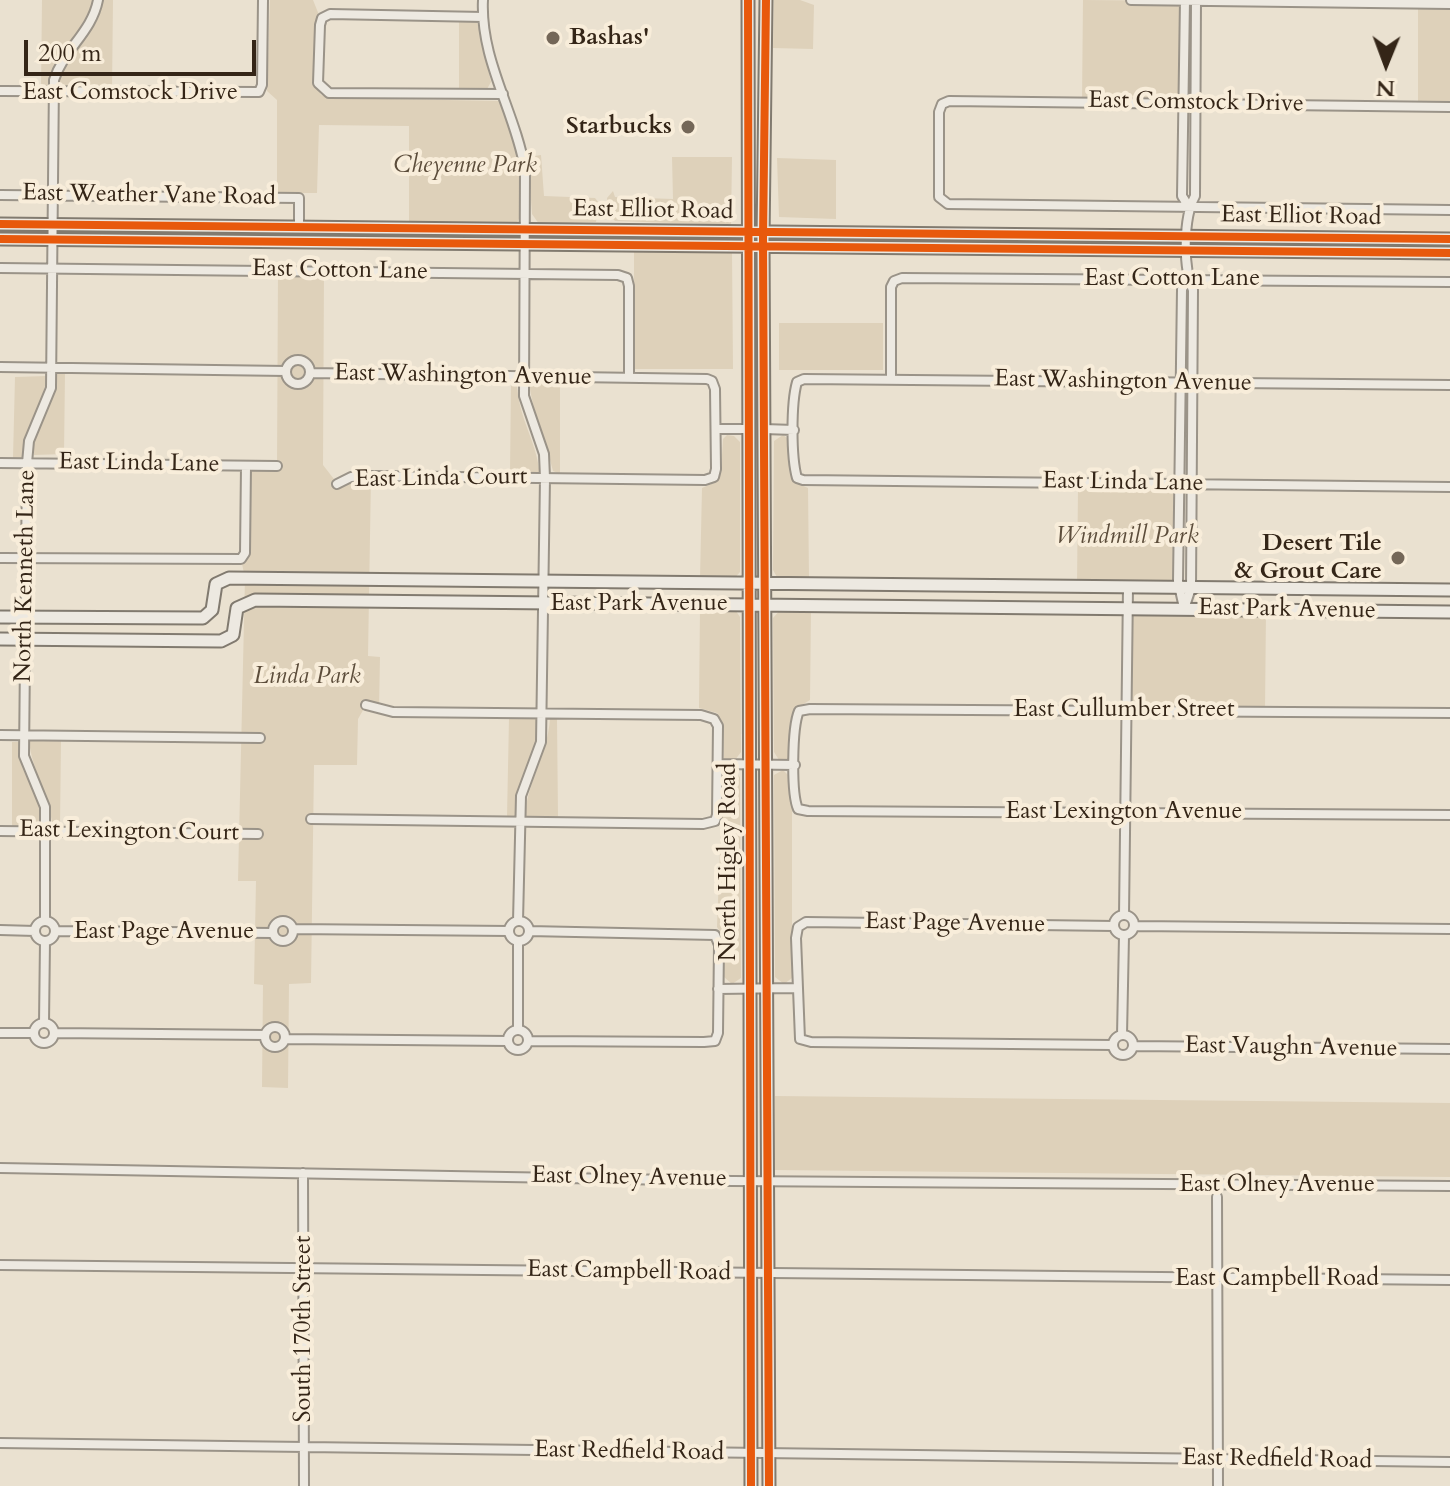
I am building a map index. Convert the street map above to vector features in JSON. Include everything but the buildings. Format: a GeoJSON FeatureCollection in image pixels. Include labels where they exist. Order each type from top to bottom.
{"type":"FeatureCollection","features":[{"type":"Feature","properties":{"kind":"main road","name":"North Higley Road"},"geometry":{"type":"LineString","coordinates":[[748,0],[746,239],[751,1486]]}},
{"type":"Feature","properties":{"kind":"main road","name":"North Higley Road"},"geometry":{"type":"LineString","coordinates":[[766,0],[764,429],[769,1486]]}},
{"type":"Feature","properties":{"kind":"main road","name":"East Elliot Road"},"geometry":{"type":"LineString","coordinates":[[0,224],[52,232],[525,244],[746,239],[764,232],[1450,253]]}},
{"type":"Feature","properties":{"kind":"main road","name":"East Elliot Road"},"geometry":{"type":"LineString","coordinates":[[0,239],[52,232],[299,227],[526,230],[746,239],[764,246],[1450,239]]}},
{"type":"Feature","properties":{"kind":"main road","name":"East Park Avenue"},"geometry":{"type":"LineString","coordinates":[[0,617],[203,618],[212,610],[216,584],[229,578],[1450,590]]}},
{"type":"Feature","properties":{"kind":"main road","name":"East Park Avenue"},"geometry":{"type":"LineString","coordinates":[[0,639],[221,641],[233,635],[237,608],[243,602],[255,600],[1450,612]]}},
{"type":"Feature","properties":{"kind":"street","name":"North Kenneth Lane"},"geometry":{"type":"LineString","coordinates":[[45,921],[45,807],[24,756],[27,463],[29,441],[51,388],[53,92],[58,68],[66,51],[88,27],[98,0]]}},
{"type":"Feature","properties":{"kind":"street","name":"East Comstock Drive"},"geometry":{"type":"LineString","coordinates":[[0,91],[259,92],[262,85],[263,0]]}},
{"type":"Feature","properties":{"kind":"street"},"geometry":{"type":"LineString","coordinates":[[483,0],[491,65],[518,135],[525,169],[523,376],[527,412],[544,454],[545,478],[541,742],[521,796],[518,921],[509,931]]}},
{"type":"Feature","properties":{"kind":"street"},"geometry":{"type":"LineString","coordinates":[[1131,0],[1450,4]]}},
{"type":"Feature","properties":{"kind":"street"},"geometry":{"type":"LineString","coordinates":[[1185,0],[1182,196],[1189,207]]}},
{"type":"Feature","properties":{"kind":"street"},"geometry":{"type":"LineString","coordinates":[[1184,588],[1191,483],[1193,290],[1188,279],[1188,243],[1189,207],[1195,196],[1196,1]]}},
{"type":"Feature","properties":{"kind":"street"},"geometry":{"type":"LineString","coordinates":[[483,17],[330,14],[322,18],[318,83],[322,90],[329,93],[503,94]]}},
{"type":"Feature","properties":{"kind":"street","name":"East Comstock Drive"},"geometry":{"type":"LineString","coordinates":[[1189,207],[942,202],[939,112],[942,104],[949,101],[1184,102],[1450,107]]}},
{"type":"Feature","properties":{"kind":"street","name":"East Weather Vane Road"},"geometry":{"type":"LineString","coordinates":[[0,195],[299,198],[299,227]]}},
{"type":"Feature","properties":{"kind":"street"},"geometry":{"type":"LineString","coordinates":[[1189,207],[1450,210]]}},
{"type":"Feature","properties":{"kind":"street","name":"East Cotton Lane"},"geometry":{"type":"LineString","coordinates":[[0,268],[618,275],[627,278],[629,378]]}},
{"type":"Feature","properties":{"kind":"street","name":"East Cotton Lane"},"geometry":{"type":"LineString","coordinates":[[891,380],[894,281],[902,278],[1450,282]]}},
{"type":"Feature","properties":{"kind":"street"},"geometry":{"type":"LineString","coordinates":[[1184,609],[1180,483],[1182,289],[1188,279]]}},
{"type":"Feature","properties":{"kind":"street","name":"East Washington Avenue"},"geometry":{"type":"LineString","coordinates":[[310,373],[306,364],[299,361],[289,364],[286,371],[290,381],[299,384],[310,373],[712,381],[716,429]]}},
{"type":"Feature","properties":{"kind":"street","name":"East Washington Avenue"},"geometry":{"type":"LineString","coordinates":[[0,367],[286,371]]}},
{"type":"Feature","properties":{"kind":"street","name":"East Washington Avenue"},"geometry":{"type":"LineString","coordinates":[[794,430],[797,382],[891,380],[1450,385]]}},
{"type":"Feature","properties":{"kind":"street"},"geometry":{"type":"LineString","coordinates":[[545,478],[705,480],[714,477],[716,429],[747,429]]}},
{"type":"Feature","properties":{"kind":"street"},"geometry":{"type":"LineString","coordinates":[[764,429],[794,430]]}},
{"type":"Feature","properties":{"kind":"street","name":"East Linda Lane"},"geometry":{"type":"LineString","coordinates":[[794,430],[797,478],[1450,487]]}},
{"type":"Feature","properties":{"kind":"street","name":"East Linda Lane"},"geometry":{"type":"LineString","coordinates":[[0,463],[277,466]]}},
{"type":"Feature","properties":{"kind":"street"},"geometry":{"type":"LineString","coordinates":[[0,558],[241,559],[245,553],[246,466]]}},
{"type":"Feature","properties":{"kind":"street","name":"East Linda Court"},"geometry":{"type":"LineString","coordinates":[[337,484],[351,477],[371,476],[545,478]]}},
{"type":"Feature","properties":{"kind":"street"},"geometry":{"type":"LineString","coordinates":[[1124,915],[1128,588]]}},
{"type":"Feature","properties":{"kind":"street"},"geometry":{"type":"LineString","coordinates":[[311,819],[715,821],[718,726],[714,719],[701,715],[393,712],[366,705]]}},
{"type":"Feature","properties":{"kind":"street","name":"East Cullumber Street"},"geometry":{"type":"LineString","coordinates":[[795,765],[799,711],[1450,713]]}},
{"type":"Feature","properties":{"kind":"street"},"geometry":{"type":"LineString","coordinates":[[0,735],[260,738]]}},
{"type":"Feature","properties":{"kind":"street"},"geometry":{"type":"LineString","coordinates":[[718,764],[795,765]]}},
{"type":"Feature","properties":{"kind":"street","name":"East Lexington Avenue"},"geometry":{"type":"LineString","coordinates":[[795,765],[798,809],[1450,815]]}},
{"type":"Feature","properties":{"kind":"street","name":"East Lexington Court"},"geometry":{"type":"LineString","coordinates":[[0,831],[258,834]]}},
{"type":"Feature","properties":{"kind":"street"},"geometry":{"type":"LineString","coordinates":[[1112,1045],[1122,1035],[1124,936],[1114,926],[1116,920],[1124,915]]}},
{"type":"Feature","properties":{"kind":"street"},"geometry":{"type":"LineString","coordinates":[[1124,915],[1133,919],[1135,926],[1130,934],[1124,936]]}},
{"type":"Feature","properties":{"kind":"street"},"geometry":{"type":"LineString","coordinates":[[0,930],[35,931],[45,921],[53,925],[55,931],[51,939],[45,941],[38,938],[35,931]]}},
{"type":"Feature","properties":{"kind":"street"},"geometry":{"type":"LineString","coordinates":[[293,929],[285,941],[277,939],[273,933],[280,921],[288,923],[293,929],[509,931],[518,941],[518,1030]]}},
{"type":"Feature","properties":{"kind":"street"},"geometry":{"type":"LineString","coordinates":[[518,921],[526,924],[529,931],[527,938],[518,941]]}},
{"type":"Feature","properties":{"kind":"street","name":"East Page Avenue"},"geometry":{"type":"LineString","coordinates":[[796,988],[798,927],[806,922],[1114,926]]}},
{"type":"Feature","properties":{"kind":"street"},"geometry":{"type":"LineString","coordinates":[[1135,926],[1450,929]]}},
{"type":"Feature","properties":{"kind":"street","name":"East Page Avenue"},"geometry":{"type":"LineString","coordinates":[[55,931],[273,933]]}},
{"type":"Feature","properties":{"kind":"street"},"geometry":{"type":"LineString","coordinates":[[285,1039],[508,1041],[518,1050],[528,1041],[715,1041],[719,945],[715,935],[706,932],[529,931]]}},
{"type":"Feature","properties":{"kind":"street"},"geometry":{"type":"LineString","coordinates":[[44,1023],[45,941]]}},
{"type":"Feature","properties":{"kind":"street"},"geometry":{"type":"LineString","coordinates":[[718,989],[796,988]]}},
{"type":"Feature","properties":{"kind":"street","name":"East Vaughn Avenue"},"geometry":{"type":"LineString","coordinates":[[796,988],[800,1039],[1112,1045],[1121,1056],[1127,1055],[1133,1046],[1450,1049]]}},
{"type":"Feature","properties":{"kind":"street"},"geometry":{"type":"LineString","coordinates":[[0,1033],[34,1033],[43,1043],[51,1040],[54,1033],[52,1026],[44,1023],[37,1026],[34,1033]]}},
{"type":"Feature","properties":{"kind":"street"},"geometry":{"type":"LineString","coordinates":[[265,1035],[269,1029],[277,1027],[283,1031],[285,1039]]}},
{"type":"Feature","properties":{"kind":"street"},"geometry":{"type":"LineString","coordinates":[[508,1041],[511,1033],[518,1030],[526,1034],[528,1041]]}},
{"type":"Feature","properties":{"kind":"street"},"geometry":{"type":"LineString","coordinates":[[54,1033],[265,1035]]}},
{"type":"Feature","properties":{"kind":"street"},"geometry":{"type":"LineString","coordinates":[[265,1035],[272,1046],[280,1045],[285,1039]]}},
{"type":"Feature","properties":{"kind":"street"},"geometry":{"type":"LineString","coordinates":[[1122,1035],[1130,1038],[1133,1046]]}},
{"type":"Feature","properties":{"kind":"street","name":"East Olney Avenue"},"geometry":{"type":"LineString","coordinates":[[0,1168],[749,1180],[1450,1186]]}},
{"type":"Feature","properties":{"kind":"street","name":"South 170th Street"},"geometry":{"type":"LineString","coordinates":[[303,1173],[304,1486]]}},
{"type":"Feature","properties":{"kind":"street"},"geometry":{"type":"LineString","coordinates":[[1217,1197],[1218,1486]]}},
{"type":"Feature","properties":{"kind":"street","name":"East Campbell Road"},"geometry":{"type":"LineString","coordinates":[[0,1265],[1450,1280]]}},
{"type":"Feature","properties":{"kind":"street","name":"East Redfield Road"},"geometry":{"type":"LineString","coordinates":[[0,1443],[1450,1462]]}},
{"type":"Feature","properties":{"kind":"green space"},"geometry":{"type":"Polygon","coordinates":[[[42,0],[113,0],[112,90],[41,89],[42,0]]]}},
{"type":"Feature","properties":{"kind":"green space","name":"Cheyenne Park"},"geometry":{"type":"Polygon","coordinates":[[[270,0],[313,0],[319,15],[315,83],[321,95],[332,98],[501,101],[516,144],[523,179],[522,211],[517,223],[409,222],[409,126],[319,125],[317,193],[277,193],[277,100],[267,91],[270,0]]]}},
{"type":"Feature","properties":{"kind":"green space"},"geometry":{"type":"Polygon","coordinates":[[[774,0],[800,0],[814,5],[813,49],[773,48],[774,0]]]}},
{"type":"Feature","properties":{"kind":"green space"},"geometry":{"type":"Polygon","coordinates":[[[1083,0],[1191,1],[1190,102],[1082,102],[1083,0]]]}},
{"type":"Feature","properties":{"kind":"green space"},"geometry":{"type":"Polygon","coordinates":[[[1418,4],[1450,4],[1450,107],[1418,106],[1418,4]]]}},
{"type":"Feature","properties":{"kind":"green space"},"geometry":{"type":"Polygon","coordinates":[[[459,21],[477,21],[491,82],[487,89],[459,88],[459,21]]]}},
{"type":"Feature","properties":{"kind":"green space"},"geometry":{"type":"Polygon","coordinates":[[[541,155],[544,196],[595,198],[599,203],[596,222],[539,224],[532,214],[528,157],[541,155]]]}},
{"type":"Feature","properties":{"kind":"green space"},"geometry":{"type":"Polygon","coordinates":[[[672,157],[732,157],[731,225],[615,221],[609,214],[607,198],[613,191],[615,197],[673,199],[672,157]]]}},
{"type":"Feature","properties":{"kind":"green space"},"geometry":{"type":"Polygon","coordinates":[[[777,158],[836,160],[836,219],[779,217],[777,158]]]}},
{"type":"Feature","properties":{"kind":"green space"},"geometry":{"type":"Polygon","coordinates":[[[634,252],[732,252],[733,369],[634,369],[634,252]]]}},
{"type":"Feature","properties":{"kind":"green space","name":"Linda Park"},"geometry":{"type":"Polygon","coordinates":[[[278,271],[324,271],[323,465],[337,483],[371,476],[368,656],[380,657],[379,709],[366,705],[358,719],[357,765],[314,765],[311,983],[289,984],[288,1088],[262,1087],[263,985],[254,984],[256,881],[238,881],[245,578],[241,559],[246,466],[277,466],[278,271]]]}},
{"type":"Feature","properties":{"kind":"green space"},"geometry":{"type":"Polygon","coordinates":[[[779,323],[883,323],[883,370],[779,370],[779,323]]]}},
{"type":"Feature","properties":{"kind":"green space"},"geometry":{"type":"Polygon","coordinates":[[[57,373],[65,373],[64,454],[34,455],[35,435],[57,373]]]}},
{"type":"Feature","properties":{"kind":"green space"},"geometry":{"type":"Polygon","coordinates":[[[47,376],[23,458],[13,458],[15,377],[47,376]]]}},
{"type":"Feature","properties":{"kind":"green space"},"geometry":{"type":"Polygon","coordinates":[[[511,382],[517,382],[520,407],[540,475],[510,473],[511,382]]]}},
{"type":"Feature","properties":{"kind":"green space"},"geometry":{"type":"Polygon","coordinates":[[[560,382],[560,474],[553,471],[529,383],[560,382]]]}},
{"type":"Feature","properties":{"kind":"green space"},"geometry":{"type":"Polygon","coordinates":[[[727,435],[734,436],[740,442],[740,572],[733,580],[700,579],[702,488],[716,482],[721,471],[723,439],[727,435]]]}},
{"type":"Feature","properties":{"kind":"green space"},"geometry":{"type":"Polygon","coordinates":[[[783,435],[790,440],[793,481],[808,488],[809,578],[778,579],[773,570],[774,441],[783,435]]]}},
{"type":"Feature","properties":{"kind":"green space","name":"Windmill Park"},"geometry":{"type":"Polygon","coordinates":[[[1078,489],[1174,491],[1173,584],[1077,584],[1078,489]]]}},
{"type":"Feature","properties":{"kind":"green space"},"geometry":{"type":"Polygon","coordinates":[[[700,608],[734,608],[740,617],[741,752],[735,760],[724,759],[723,724],[717,713],[699,708],[700,608]]]}},
{"type":"Feature","properties":{"kind":"green space"},"geometry":{"type":"Polygon","coordinates":[[[1127,608],[1266,611],[1265,710],[1126,710],[1127,608]]]}},
{"type":"Feature","properties":{"kind":"green space"},"geometry":{"type":"Polygon","coordinates":[[[781,609],[811,609],[810,700],[793,717],[792,755],[788,760],[779,760],[774,752],[773,618],[781,609]]]}},
{"type":"Feature","properties":{"kind":"green space"},"geometry":{"type":"Polygon","coordinates":[[[509,718],[540,718],[515,817],[507,817],[509,718]]]}},
{"type":"Feature","properties":{"kind":"green space"},"geometry":{"type":"Polygon","coordinates":[[[550,718],[557,719],[558,817],[525,817],[529,791],[546,744],[550,718]]]}},
{"type":"Feature","properties":{"kind":"green space"},"geometry":{"type":"Polygon","coordinates":[[[29,741],[61,741],[60,826],[52,822],[29,741]]]}},
{"type":"Feature","properties":{"kind":"green space"},"geometry":{"type":"Polygon","coordinates":[[[12,742],[19,742],[22,767],[41,808],[41,827],[12,827],[12,742]]]}},
{"type":"Feature","properties":{"kind":"green space"},"geometry":{"type":"Polygon","coordinates":[[[731,769],[740,777],[741,978],[732,984],[724,977],[724,938],[717,927],[723,773],[731,769]]]}},
{"type":"Feature","properties":{"kind":"green space"},"geometry":{"type":"Polygon","coordinates":[[[783,770],[792,779],[792,978],[784,984],[775,977],[774,775],[783,770]]]}},
{"type":"Feature","properties":{"kind":"green space"},"geometry":{"type":"Polygon","coordinates":[[[775,1096],[1450,1103],[1450,1177],[775,1170],[775,1096]]]}},
{"type":"Feature","properties":{"kind":"cycle path"},"geometry":{"type":"LineString","coordinates":[[748,0],[751,1486]]}},
{"type":"Feature","properties":{"kind":"cycle path"},"geometry":{"type":"LineString","coordinates":[[766,0],[763,239],[769,1486]]}},
{"type":"Feature","properties":{"kind":"cycle path"},"geometry":{"type":"LineString","coordinates":[[0,224],[1450,239]]}},
{"type":"Feature","properties":{"kind":"cycle path"},"geometry":{"type":"LineString","coordinates":[[0,239],[1450,253]]}},
{"type":"Feature","properties":{"kind":"place","name":"Bashas'"},"geometry":{"type":"Point","coordinates":[553,38]}},
{"type":"Feature","properties":{"kind":"place","name":"Starbucks"},"geometry":{"type":"Point","coordinates":[688,127]}},
{"type":"Feature","properties":{"kind":"place","name":"Desert Tile & Grout Care"},"geometry":{"type":"Point","coordinates":[1398,558]}}]}
